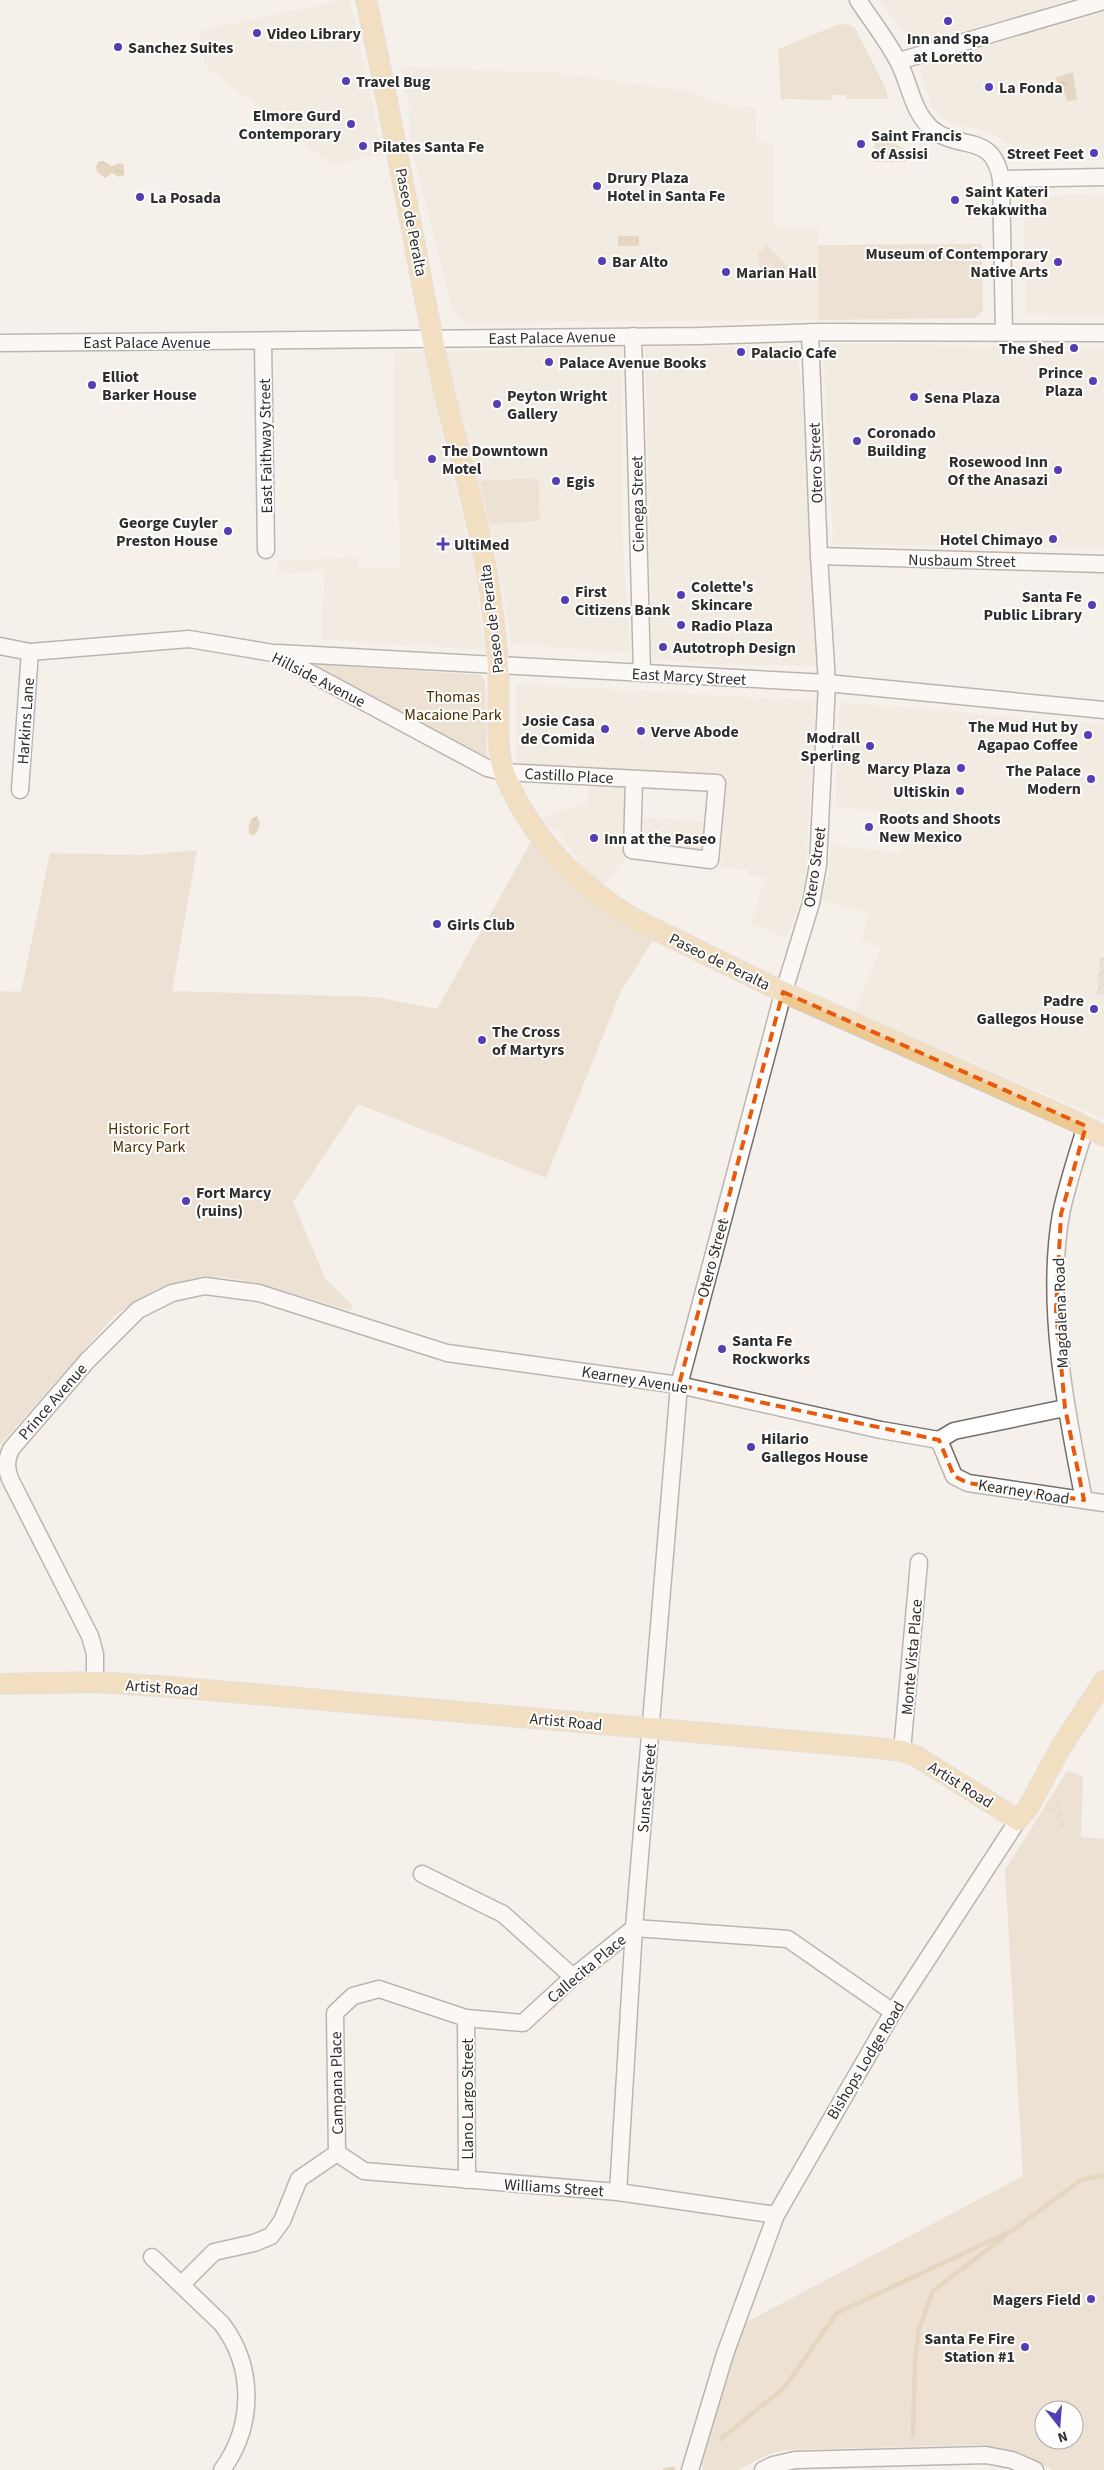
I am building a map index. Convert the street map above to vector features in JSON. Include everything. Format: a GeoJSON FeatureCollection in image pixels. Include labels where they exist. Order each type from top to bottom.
{"type":"FeatureCollection","features":[{"type":"Feature","properties":{"kind":"main road","name":"Paseo de Peralta"},"geometry":{"type":"LineString","coordinates":[[366,0],[406,191],[432,338],[487,572],[498,666],[500,752],[504,772],[513,793],[552,850],[569,870],[598,895],[636,920],[784,992],[1086,1126],[1104,1136]]}},
{"type":"Feature","properties":{"kind":"main road","name":"Bishops Lodge Road"},"geometry":{"type":"LineString","coordinates":[[1018,1820],[1029,1806],[1061,1747],[1104,1681]]}},
{"type":"Feature","properties":{"kind":"main road","name":"Artist Road"},"geometry":{"type":"LineString","coordinates":[[0,1684],[95,1682],[830,1743],[902,1751],[939,1769],[1018,1820]]}},
{"type":"Feature","properties":{"kind":"street"},"geometry":{"type":"LineString","coordinates":[[858,0],[899,61],[924,121],[943,136],[984,147],[995,159],[1000,179],[1004,331]]}},
{"type":"Feature","properties":{"kind":"street"},"geometry":{"type":"LineString","coordinates":[[899,61],[1104,1]]}},
{"type":"Feature","properties":{"kind":"street"},"geometry":{"type":"LineString","coordinates":[[1000,179],[1104,177]]}},
{"type":"Feature","properties":{"kind":"street","name":"East Palace Avenue"},"geometry":{"type":"LineString","coordinates":[[0,343],[633,336],[810,332],[1004,331],[1104,333]]}},
{"type":"Feature","properties":{"kind":"street","name":"Otero Street"},"geometry":{"type":"LineString","coordinates":[[679,1384],[784,992],[811,903],[818,865],[827,683],[819,556],[810,332]]}},
{"type":"Feature","properties":{"kind":"street","name":"Cienega Street"},"geometry":{"type":"LineString","coordinates":[[633,336],[642,673]]}},
{"type":"Feature","properties":{"kind":"street","name":"East Faithway Street"},"geometry":{"type":"LineString","coordinates":[[263,341],[266,550]]}},
{"type":"Feature","properties":{"kind":"street","name":"Nusbaum Street"},"geometry":{"type":"LineString","coordinates":[[819,556],[1104,564]]}},
{"type":"Feature","properties":{"kind":"street","name":"Hillside Avenue"},"geometry":{"type":"LineString","coordinates":[[0,646],[30,652],[189,639],[273,653],[487,768],[504,772]]}},
{"type":"Feature","properties":{"kind":"street","name":"Harkins Lane"},"geometry":{"type":"LineString","coordinates":[[20,790],[30,652]]}},
{"type":"Feature","properties":{"kind":"street","name":"East Marcy Street"},"geometry":{"type":"LineString","coordinates":[[273,653],[827,683],[1104,710]]}},
{"type":"Feature","properties":{"kind":"street","name":"Castillo Place"},"geometry":{"type":"LineString","coordinates":[[504,772],[634,779],[717,784],[710,860],[632,850],[634,779]]}},
{"type":"Feature","properties":{"kind":"street","name":"Magdalena Road"},"geometry":{"type":"LineString","coordinates":[[1084,1500],[1065,1408],[1056,1310],[1061,1214],[1086,1126]]}},
{"type":"Feature","properties":{"kind":"street","name":"Kearney Avenue"},"geometry":{"type":"LineString","coordinates":[[206,1286],[259,1293],[447,1353],[679,1384],[881,1430],[939,1440]]}},
{"type":"Feature","properties":{"kind":"street","name":"Prince Avenue"},"geometry":{"type":"LineString","coordinates":[[95,1682],[95,1654],[90,1636],[10,1479],[6,1464],[8,1456],[11,1449],[86,1360],[138,1310],[172,1293],[206,1286]]}},
{"type":"Feature","properties":{"kind":"street","name":"Sunset Street"},"geometry":{"type":"LineString","coordinates":[[618,2192],[634,1928],[679,1384]]}},
{"type":"Feature","properties":{"kind":"street"},"geometry":{"type":"LineString","coordinates":[[939,1440],[954,1431],[1065,1408]]}},
{"type":"Feature","properties":{"kind":"street","name":"Kearney Road"},"geometry":{"type":"LineString","coordinates":[[939,1440],[954,1476],[968,1483],[1104,1503]]}},
{"type":"Feature","properties":{"kind":"street","name":"Monte Vista Place"},"geometry":{"type":"LineString","coordinates":[[902,1751],[919,1562]]}},
{"type":"Feature","properties":{"kind":"street","name":"Bishops Lodge Road"},"geometry":{"type":"LineString","coordinates":[[690,2470],[725,2354],[776,2215],[893,2012],[1018,1820]]}},
{"type":"Feature","properties":{"kind":"street"},"geometry":{"type":"LineString","coordinates":[[422,1874],[503,1914],[573,1977]]}},
{"type":"Feature","properties":{"kind":"street","name":"Callecita Place"},"geometry":{"type":"LineString","coordinates":[[335,2013],[353,1996],[378,1989],[466,2018],[523,2023],[573,1977],[634,1928],[788,1939],[893,2012]]}},
{"type":"Feature","properties":{"kind":"street","name":"Campana Place"},"geometry":{"type":"LineString","coordinates":[[335,2013],[337,2152]]}},
{"type":"Feature","properties":{"kind":"street","name":"Llano Largo Street"},"geometry":{"type":"LineString","coordinates":[[466,2018],[467,2180]]}},
{"type":"Feature","properties":{"kind":"street"},"geometry":{"type":"LineString","coordinates":[[182,2284],[214,2252],[254,2243],[271,2236],[282,2221],[299,2179],[337,2152]]}},
{"type":"Feature","properties":{"kind":"street","name":"Williams Street"},"geometry":{"type":"LineString","coordinates":[[337,2152],[364,2171],[618,2192],[776,2215]]}},
{"type":"Feature","properties":{"kind":"street"},"geometry":{"type":"LineString","coordinates":[[152,2257],[222,2324],[230,2335],[242,2360],[247,2401],[244,2427],[234,2451],[222,2470]]}},
{"type":"Feature","properties":{"kind":"street"},"geometry":{"type":"LineString","coordinates":[[958,2470],[965,2454]]}},
{"type":"Feature","properties":{"kind":"street"},"geometry":{"type":"LineString","coordinates":[[763,2470],[773,2465],[795,2460],[903,2458],[965,2454],[1012,2460],[1035,2470]]}},
{"type":"Feature","properties":{"kind":"highlighted area"},"geometry":{"type":"Polygon","coordinates":[[[783,992],[1086,1126],[1061,1214],[1056,1310],[1065,1408],[1084,1500],[968,1483],[954,1476],[939,1440],[679,1385],[783,992]]]}},
{"type":"Feature","properties":{"kind":"shaded area"},"geometry":{"type":"Polygon","coordinates":[[[350,0],[383,154],[332,165],[204,65],[200,31],[350,0]]]}},
{"type":"Feature","properties":{"kind":"shaded area","name":"Inn and Spa at Loretto"},"geometry":{"type":"Polygon","coordinates":[[[878,0],[1070,0],[924,44],[912,41],[878,0]]]}},
{"type":"Feature","properties":{"kind":"shaded area","name":"La Fonda"},"geometry":{"type":"Polygon","coordinates":[[[1104,13],[1104,160],[1020,160],[1011,147],[996,135],[976,128],[958,126],[940,116],[932,105],[921,73],[923,63],[1104,13]]]}},
{"type":"Feature","properties":{"kind":"shaded area","name":"Drury Plaza Hotel in Santa Fe"},"geometry":{"type":"Polygon","coordinates":[[[401,67],[558,73],[682,90],[725,105],[756,108],[757,142],[773,143],[773,227],[819,227],[819,320],[463,323],[451,307],[411,146],[408,100],[404,90],[401,67]]]}},
{"type":"Feature","properties":{"kind":"shaded area","name":"Museum of Contemporary Native Arts"},"geometry":{"type":"Polygon","coordinates":[[[1104,195],[1104,315],[1026,314],[1024,196],[1104,195]]]}},
{"type":"Feature","properties":{"kind":"shaded area"},"geometry":{"type":"Polygon","coordinates":[[[823,344],[1104,347],[1104,547],[833,545],[823,344]]]}},
{"type":"Feature","properties":{"kind":"shaded area"},"geometry":{"type":"Polygon","coordinates":[[[621,345],[623,552],[630,653],[511,644],[497,557],[446,352],[621,345]]]}},
{"type":"Feature","properties":{"kind":"shaded area"},"geometry":{"type":"Polygon","coordinates":[[[797,346],[803,410],[816,666],[734,665],[652,659],[645,347],[797,346]]]}},
{"type":"Feature","properties":{"kind":"shaded area"},"geometry":{"type":"Polygon","coordinates":[[[395,351],[423,352],[475,569],[484,650],[322,639],[324,569],[314,569],[313,572],[278,573],[278,561],[358,557],[359,568],[400,569],[398,479],[394,479],[395,351]]]}},
{"type":"Feature","properties":{"kind":"shaded area"},"geometry":{"type":"Polygon","coordinates":[[[516,684],[816,701],[805,886],[787,938],[751,923],[765,878],[748,875],[748,869],[720,868],[726,776],[516,764],[516,684]]]}},
{"type":"Feature","properties":{"kind":"shaded area"},"geometry":{"type":"Polygon","coordinates":[[[840,702],[1104,725],[1104,1119],[854,1012],[881,948],[861,940],[868,913],[821,900],[829,873],[831,845],[901,853],[906,815],[835,806],[840,702]]]}},
{"type":"Feature","properties":{"kind":"shaded area","name":"Inn at the Paseo"},"geometry":{"type":"Polygon","coordinates":[[[589,780],[630,783],[630,851],[604,885],[584,869],[558,831],[546,825],[542,817],[587,803],[589,780]]]}},
{"type":"Feature","properties":{"kind":"shaded area"},"geometry":{"type":"Polygon","coordinates":[[[639,817],[703,822],[700,854],[636,850],[639,817]]]}},
{"type":"Feature","properties":{"kind":"green space"},"geometry":{"type":"Polygon","coordinates":[[[848,24],[855,28],[885,87],[888,99],[847,99],[846,95],[832,95],[831,100],[781,99],[778,49],[837,25],[848,24]]]}},
{"type":"Feature","properties":{"kind":"green space"},"geometry":{"type":"Polygon","coordinates":[[[875,142],[892,142],[911,152],[911,159],[906,162],[873,162],[875,142]]]}},
{"type":"Feature","properties":{"kind":"green space"},"geometry":{"type":"Polygon","coordinates":[[[982,244],[983,311],[975,318],[819,320],[818,245],[982,244]]]}},
{"type":"Feature","properties":{"kind":"green space"},"geometry":{"type":"Polygon","coordinates":[[[766,245],[791,269],[772,273],[760,270],[758,254],[766,245]]]}},
{"type":"Feature","properties":{"kind":"green space"},"geometry":{"type":"Polygon","coordinates":[[[538,478],[540,521],[489,524],[480,481],[538,478]]]}},
{"type":"Feature","properties":{"kind":"green space","name":"Thomas Macaione Park"},"geometry":{"type":"Polygon","coordinates":[[[316,664],[481,675],[485,680],[487,760],[317,669],[316,664]]]}},
{"type":"Feature","properties":{"kind":"green space","name":"Historic Fort Marcy Park"},"geometry":{"type":"Polygon","coordinates":[[[532,840],[558,872],[586,898],[653,940],[621,991],[546,1178],[358,1104],[293,1202],[325,1278],[352,1305],[351,1311],[258,1283],[223,1277],[183,1281],[153,1291],[115,1315],[0,1445],[0,991],[21,992],[50,853],[142,855],[197,850],[172,991],[376,997],[437,1009],[532,840]]]}},
{"type":"Feature","properties":{"kind":"green space"},"geometry":{"type":"Polygon","coordinates":[[[1100,957],[1104,958],[1104,995],[1097,995],[1100,957]]]}},
{"type":"Feature","properties":{"kind":"green space"},"geometry":{"type":"Polygon","coordinates":[[[1067,1771],[1083,1776],[1081,1837],[1104,1839],[1104,2470],[1053,2470],[1018,2454],[981,2445],[784,2450],[765,2456],[738,2470],[703,2470],[700,2459],[739,2326],[1023,2176],[1005,1870],[1067,1771]]]}},
{"type":"Feature","properties":{"kind":"green space"},"geometry":{"type":"Polygon","coordinates":[[[1054,1798],[1057,1798],[1065,1827],[1062,1828],[1053,1814],[1052,1802],[1054,1798]]]}},
{"type":"Feature","properties":{"kind":"water"},"geometry":{"type":"Polygon","coordinates":[[[1073,72],[1077,100],[1067,101],[1064,91],[1055,78],[1073,72]]]}},
{"type":"Feature","properties":{"kind":"water"},"geometry":{"type":"Polygon","coordinates":[[[103,161],[112,166],[120,163],[124,165],[124,175],[119,177],[112,173],[105,178],[97,172],[96,167],[98,162],[103,161]]]}},
{"type":"Feature","properties":{"kind":"water"},"geometry":{"type":"Polygon","coordinates":[[[618,236],[639,236],[639,246],[618,246],[618,236]]]}},
{"type":"Feature","properties":{"kind":"water"},"geometry":{"type":"Polygon","coordinates":[[[257,816],[260,823],[256,834],[249,834],[250,823],[257,816]]]}},
{"type":"Feature","properties":{"kind":"waterway"},"geometry":{"type":"LineString","coordinates":[[721,2439],[784,2388],[837,2313],[1013,2230],[1081,2180],[1104,2175]]}},
{"type":"Feature","properties":{"kind":"waterway"},"geometry":{"type":"LineString","coordinates":[[913,2436],[915,2359],[919,2329],[933,2291],[1005,2236]]}},
{"type":"Feature","properties":{"kind":"waterway"},"geometry":{"type":"LineString","coordinates":[[665,2470],[673,2469]]}},
{"type":"Feature","properties":{"kind":"place","name":"Inn and Spa at Loretto"},"geometry":{"type":"Point","coordinates":[948,21]}},
{"type":"Feature","properties":{"kind":"place","name":"Video Library"},"geometry":{"type":"Point","coordinates":[257,33]}},
{"type":"Feature","properties":{"kind":"place","name":"Sanchez Suites"},"geometry":{"type":"Point","coordinates":[118,47]}},
{"type":"Feature","properties":{"kind":"place","name":"Travel Bug"},"geometry":{"type":"Point","coordinates":[346,81]}},
{"type":"Feature","properties":{"kind":"place","name":"La Fonda"},"geometry":{"type":"Point","coordinates":[989,87]}},
{"type":"Feature","properties":{"kind":"place","name":"Elmore Gurd Contemporary"},"geometry":{"type":"Point","coordinates":[351,124]}},
{"type":"Feature","properties":{"kind":"place","name":"Saint Francis of Assisi"},"geometry":{"type":"Point","coordinates":[861,144]}},
{"type":"Feature","properties":{"kind":"place","name":"Pilates Santa Fe"},"geometry":{"type":"Point","coordinates":[363,146]}},
{"type":"Feature","properties":{"kind":"place","name":"Street Feet"},"geometry":{"type":"Point","coordinates":[1094,153]}},
{"type":"Feature","properties":{"kind":"place","name":"Drury Plaza Hotel in Santa Fe"},"geometry":{"type":"Point","coordinates":[597,186]}},
{"type":"Feature","properties":{"kind":"place","name":"La Posada"},"geometry":{"type":"Point","coordinates":[140,197]}},
{"type":"Feature","properties":{"kind":"place","name":"Saint Kateri Tekakwitha"},"geometry":{"type":"Point","coordinates":[955,200]}},
{"type":"Feature","properties":{"kind":"place","name":"Bar Alto"},"geometry":{"type":"Point","coordinates":[602,261]}},
{"type":"Feature","properties":{"kind":"place","name":"Museum of Contemporary Native Arts"},"geometry":{"type":"Point","coordinates":[1058,262]}},
{"type":"Feature","properties":{"kind":"place","name":"Marian Hall"},"geometry":{"type":"Point","coordinates":[726,272]}},
{"type":"Feature","properties":{"kind":"place","name":"The Shed"},"geometry":{"type":"Point","coordinates":[1074,348]}},
{"type":"Feature","properties":{"kind":"place","name":"Palacio Cafe"},"geometry":{"type":"Point","coordinates":[741,352]}},
{"type":"Feature","properties":{"kind":"place","name":"Palace Avenue Books"},"geometry":{"type":"Point","coordinates":[549,362]}},
{"type":"Feature","properties":{"kind":"place","name":"Prince Plaza"},"geometry":{"type":"Point","coordinates":[1093,381]}},
{"type":"Feature","properties":{"kind":"place","name":"Elliot Barker House"},"geometry":{"type":"Point","coordinates":[92,385]}},
{"type":"Feature","properties":{"kind":"place","name":"Sena Plaza"},"geometry":{"type":"Point","coordinates":[914,397]}},
{"type":"Feature","properties":{"kind":"place","name":"Peyton Wright Gallery"},"geometry":{"type":"Point","coordinates":[497,404]}},
{"type":"Feature","properties":{"kind":"place","name":"Coronado Building"},"geometry":{"type":"Point","coordinates":[857,441]}},
{"type":"Feature","properties":{"kind":"place","name":"The Downtown Motel"},"geometry":{"type":"Point","coordinates":[432,459]}},
{"type":"Feature","properties":{"kind":"place","name":"Rosewood Inn Of the Anasazi"},"geometry":{"type":"Point","coordinates":[1058,470]}},
{"type":"Feature","properties":{"kind":"place","name":"Egis"},"geometry":{"type":"Point","coordinates":[556,481]}},
{"type":"Feature","properties":{"kind":"place","name":"George Cuyler Preston House"},"geometry":{"type":"Point","coordinates":[228,531]}},
{"type":"Feature","properties":{"kind":"place","name":"Hotel Chimayo"},"geometry":{"type":"Point","coordinates":[1053,539]}},
{"type":"Feature","properties":{"kind":"place","name":"UltiMed"},"geometry":{"type":"Point","coordinates":[443,544]}},
{"type":"Feature","properties":{"kind":"place","name":"Colette's Skincare"},"geometry":{"type":"Point","coordinates":[681,595]}},
{"type":"Feature","properties":{"kind":"place","name":"First Citizens Bank"},"geometry":{"type":"Point","coordinates":[565,600]}},
{"type":"Feature","properties":{"kind":"place","name":"Santa Fe Public Library"},"geometry":{"type":"Point","coordinates":[1092,605]}},
{"type":"Feature","properties":{"kind":"place","name":"Radio Plaza"},"geometry":{"type":"Point","coordinates":[681,625]}},
{"type":"Feature","properties":{"kind":"place","name":"Autotroph Design"},"geometry":{"type":"Point","coordinates":[663,647]}},
{"type":"Feature","properties":{"kind":"place","name":"Josie Casa de Comida"},"geometry":{"type":"Point","coordinates":[605,729]}},
{"type":"Feature","properties":{"kind":"place","name":"Verve Abode"},"geometry":{"type":"Point","coordinates":[641,731]}},
{"type":"Feature","properties":{"kind":"place","name":"The Mud Hut by Agapao Coffee"},"geometry":{"type":"Point","coordinates":[1088,735]}},
{"type":"Feature","properties":{"kind":"place","name":"Modrall Sperling"},"geometry":{"type":"Point","coordinates":[870,746]}},
{"type":"Feature","properties":{"kind":"place","name":"Marcy Plaza"},"geometry":{"type":"Point","coordinates":[961,768]}},
{"type":"Feature","properties":{"kind":"place","name":"The Palace Modern"},"geometry":{"type":"Point","coordinates":[1091,779]}},
{"type":"Feature","properties":{"kind":"place","name":"UltiSkin"},"geometry":{"type":"Point","coordinates":[960,791]}},
{"type":"Feature","properties":{"kind":"place","name":"Roots and Shoots New Mexico"},"geometry":{"type":"Point","coordinates":[869,827]}},
{"type":"Feature","properties":{"kind":"place","name":"Inn at the Paseo"},"geometry":{"type":"Point","coordinates":[594,838]}},
{"type":"Feature","properties":{"kind":"place","name":"Girls Club"},"geometry":{"type":"Point","coordinates":[437,924]}},
{"type":"Feature","properties":{"kind":"place","name":"Padre Gallegos House"},"geometry":{"type":"Point","coordinates":[1094,1009]}},
{"type":"Feature","properties":{"kind":"place","name":"The Cross of Martyrs"},"geometry":{"type":"Point","coordinates":[482,1040]}},
{"type":"Feature","properties":{"kind":"place","name":"Fort Marcy (ruins)"},"geometry":{"type":"Point","coordinates":[186,1201]}},
{"type":"Feature","properties":{"kind":"place","name":"Santa Fe Rockworks"},"geometry":{"type":"Point","coordinates":[722,1349]}},
{"type":"Feature","properties":{"kind":"place","name":"Hilario Gallegos House"},"geometry":{"type":"Point","coordinates":[751,1447]}},
{"type":"Feature","properties":{"kind":"place","name":"Magers Field"},"geometry":{"type":"Point","coordinates":[1091,2299]}},
{"type":"Feature","properties":{"kind":"place","name":"Santa Fe Fire Station #1"},"geometry":{"type":"Point","coordinates":[1025,2347]}}]}
